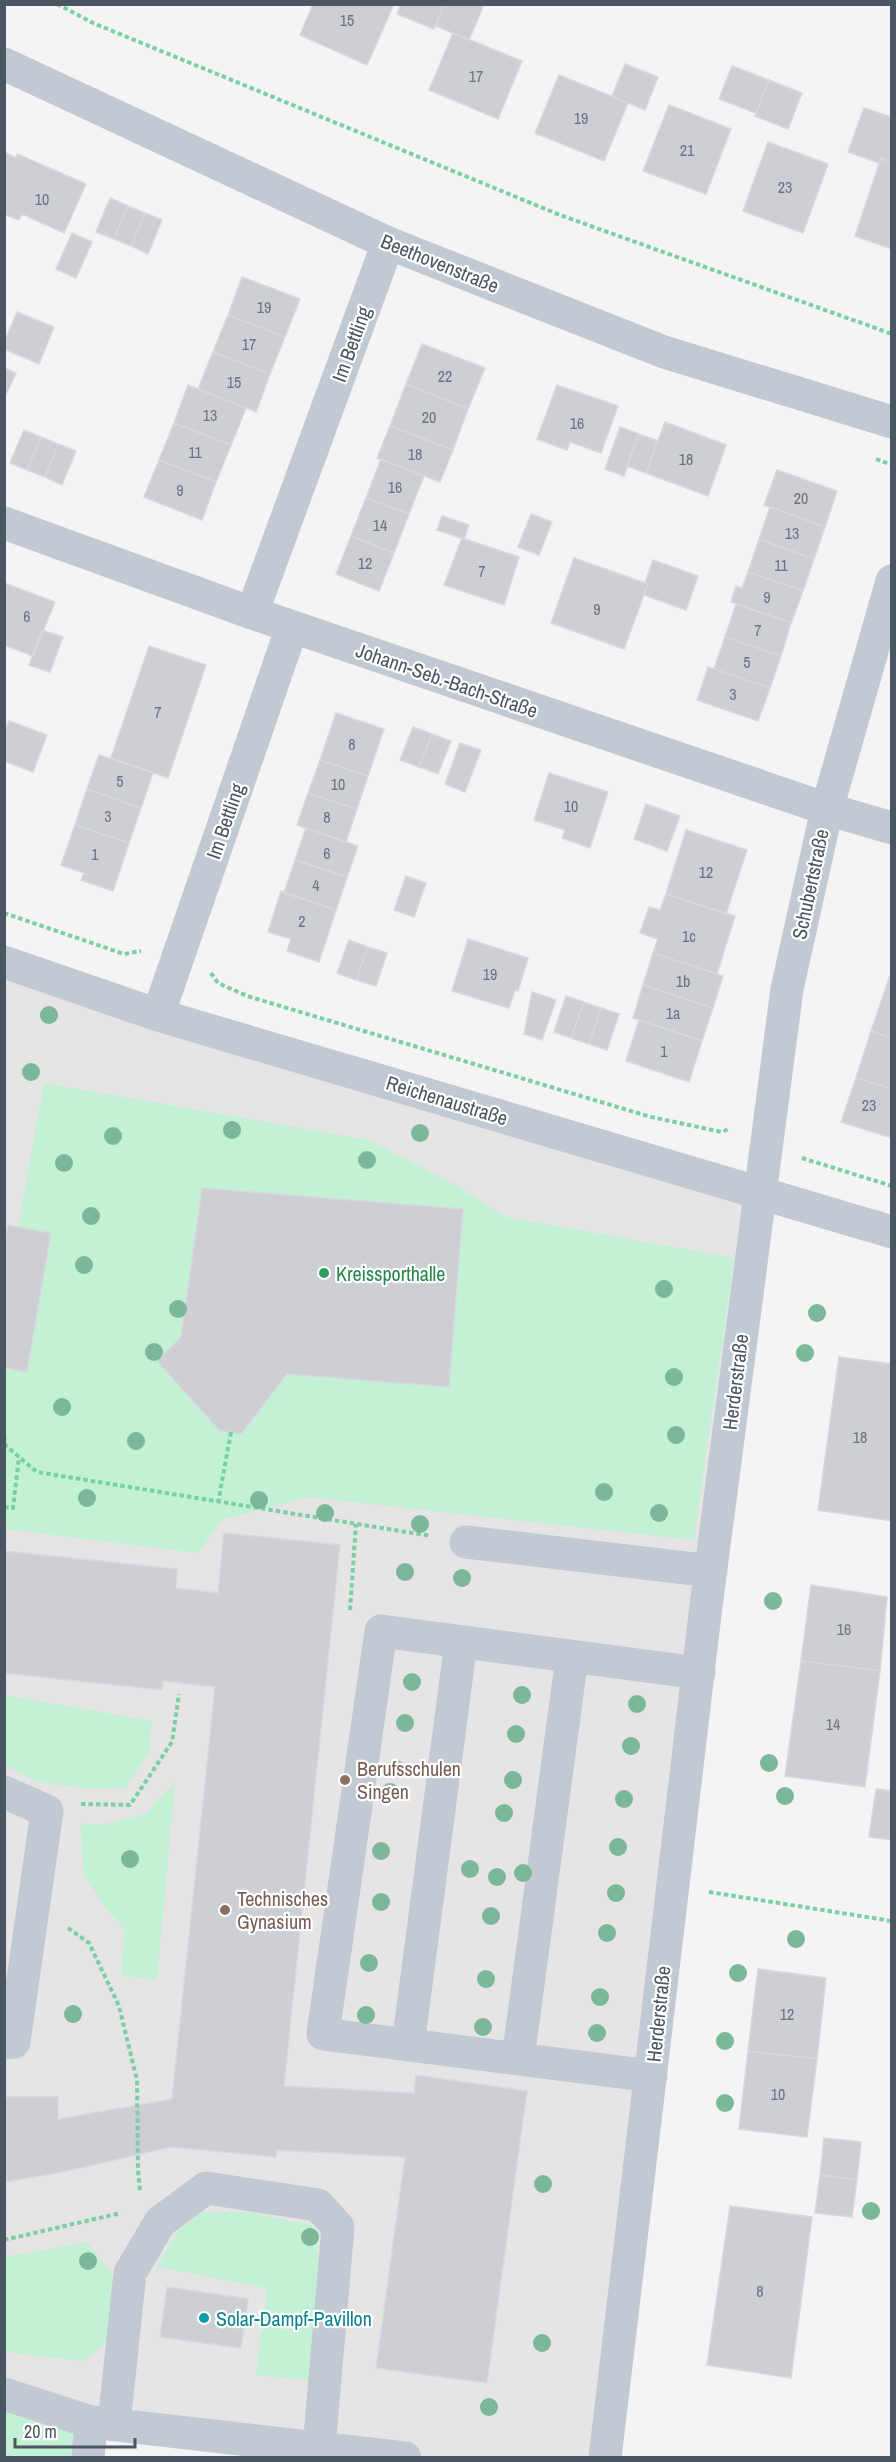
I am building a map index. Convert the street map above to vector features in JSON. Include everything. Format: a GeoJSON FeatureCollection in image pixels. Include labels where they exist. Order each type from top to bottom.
{"type":"FeatureCollection","features":[{"type":"Feature","properties":{"kind":"street","name":"Beethovenstraße"},"geometry":{"type":"LineString","coordinates":[[4,64],[388,243],[664,352],[891,422]]}},
{"type":"Feature","properties":{"kind":"street","name":"Im Bettling"},"geometry":{"type":"LineString","coordinates":[[252,613],[388,243]]}},
{"type":"Feature","properties":{"kind":"street","name":"Johann-Seb.-Bach-Straße"},"geometry":{"type":"LineString","coordinates":[[4,523],[292,627],[827,809],[891,828]]}},
{"type":"Feature","properties":{"kind":"street","name":"Schubertstraße"},"geometry":{"type":"LineString","coordinates":[[759,1193],[787,989],[827,809],[891,581]]}},
{"type":"Feature","properties":{"kind":"street","name":"Im Bettling"},"geometry":{"type":"LineString","coordinates":[[158,1015],[292,627]]}},
{"type":"Feature","properties":{"kind":"street","name":"Reichenaustraße"},"geometry":{"type":"LineString","coordinates":[[4,962],[158,1015],[891,1232]]}},
{"type":"Feature","properties":{"kind":"street","name":"Herderstraße"},"geometry":{"type":"LineString","coordinates":[[605,2457],[672,1887],[759,1193]]}},
{"type":"Feature","properties":{"kind":"street"},"geometry":{"type":"LineString","coordinates":[[466,1542],[711,1571]]}},
{"type":"Feature","properties":{"kind":"street"},"geometry":{"type":"LineString","coordinates":[[651,2076],[323,2034],[381,1631],[699,1673]]}},
{"type":"Feature","properties":{"kind":"street"},"geometry":{"type":"LineString","coordinates":[[408,2045],[461,1642]]}},
{"type":"Feature","properties":{"kind":"street"},"geometry":{"type":"LineString","coordinates":[[518,2059],[572,1657]]}},
{"type":"Feature","properties":{"kind":"street"},"geometry":{"type":"LineString","coordinates":[[4,1792],[47,1811],[14,2042],[4,2043]]}},
{"type":"Feature","properties":{"kind":"street"},"geometry":{"type":"LineString","coordinates":[[88,2457],[103,2423],[130,2273],[160,2222],[206,2188],[318,2205],[338,2227],[319,2448]]}},
{"type":"Feature","properties":{"kind":"street"},"geometry":{"type":"LineString","coordinates":[[4,2394],[103,2423],[405,2457]]}},
{"type":"Feature","properties":{"kind":"path"},"geometry":{"type":"LineString","coordinates":[[57,4],[93,22],[560,215],[891,334]]}},
{"type":"Feature","properties":{"kind":"path"},"geometry":{"type":"LineString","coordinates":[[4,913],[124,954],[156,949],[185,937],[218,983],[247,996],[651,1117],[722,1132],[741,1123],[768,1126],[802,1157],[891,1186]]}},
{"type":"Feature","properties":{"kind":"path"},"geometry":{"type":"LineString","coordinates":[[218,1503],[231,1432]]}},
{"type":"Feature","properties":{"kind":"path"},"geometry":{"type":"LineString","coordinates":[[4,1436],[6,1446],[37,1472],[466,1542]]}},
{"type":"Feature","properties":{"kind":"path"},"geometry":{"type":"LineString","coordinates":[[4,1507],[13,1508],[19,1456]]}},
{"type":"Feature","properties":{"kind":"path"},"geometry":{"type":"LineString","coordinates":[[47,1811],[62,1804],[130,1805],[172,1742],[179,1694]]}},
{"type":"Feature","properties":{"kind":"path"},"geometry":{"type":"LineString","coordinates":[[672,1887],[891,1921]]}},
{"type":"Feature","properties":{"kind":"path"},"geometry":{"type":"LineString","coordinates":[[32,1914],[54,1918],[88,1942],[119,2006],[136,2080],[138,2169],[146,2246]]}},
{"type":"Feature","properties":{"kind":"path"},"geometry":{"type":"LineString","coordinates":[[4,2240],[142,2209]]}},
{"type":"Feature","properties":{"kind":"shaded area","name":"Berufsschulen Singen"},"geometry":{"type":"Polygon","coordinates":[[[4,962],[759,1193],[605,2457],[405,2457],[5,2408],[4,962]]]}},
{"type":"Feature","properties":{"kind":"green space"},"geometry":{"type":"Polygon","coordinates":[[[44,1083],[369,1140],[454,1184],[506,1217],[734,1258],[694,1540],[307,1497],[222,1520],[198,1553],[5,1529],[5,1299],[44,1083]]]}},
{"type":"Feature","properties":{"kind":"green space"},"geometry":{"type":"Polygon","coordinates":[[[5,1695],[152,1721],[149,1752],[126,1788],[88,1789],[38,1782],[5,1766],[5,1695]]]}},
{"type":"Feature","properties":{"kind":"green space"},"geometry":{"type":"Polygon","coordinates":[[[175,1782],[157,1980],[121,1975],[125,1930],[105,1907],[84,1876],[80,1823],[100,1825],[146,1814],[175,1782]]]}},
{"type":"Feature","properties":{"kind":"green space"},"geometry":{"type":"Polygon","coordinates":[[[201,2212],[247,2212],[315,2226],[322,2290],[315,2381],[256,2375],[267,2288],[157,2267],[176,2233],[201,2212]]]}},
{"type":"Feature","properties":{"kind":"green space"},"geometry":{"type":"Polygon","coordinates":[[[87,2242],[117,2280],[112,2338],[84,2361],[5,2352],[5,2257],[87,2242]]]}},
{"type":"Feature","properties":{"kind":"green space"},"geometry":{"type":"Polygon","coordinates":[[[4,2408],[91,2422],[88,2457],[5,2457],[4,2408]]]}},
{"type":"Feature","properties":{"kind":"building"},"geometry":{"type":"Polygon","coordinates":[[[313,4],[394,4],[367,65],[300,35],[313,4]]]}},
{"type":"Feature","properties":{"kind":"building"},"geometry":{"type":"Polygon","coordinates":[[[401,4],[444,4],[434,29],[397,14],[401,4]]]}},
{"type":"Feature","properties":{"kind":"building"},"geometry":{"type":"Polygon","coordinates":[[[444,4],[478,4],[483,7],[469,40],[436,26],[444,4]]]}},
{"type":"Feature","properties":{"kind":"building"},"geometry":{"type":"Polygon","coordinates":[[[453,33],[522,61],[498,119],[429,90],[453,33]]]}},
{"type":"Feature","properties":{"kind":"building"},"geometry":{"type":"Polygon","coordinates":[[[625,64],[658,77],[645,110],[612,96],[625,64]]]}},
{"type":"Feature","properties":{"kind":"building"},"geometry":{"type":"Polygon","coordinates":[[[732,66],[769,80],[756,113],[719,99],[732,66]]]}},
{"type":"Feature","properties":{"kind":"building"},"geometry":{"type":"Polygon","coordinates":[[[559,75],[628,103],[604,161],[535,133],[559,75]]]}},
{"type":"Feature","properties":{"kind":"building"},"geometry":{"type":"Polygon","coordinates":[[[769,80],[802,93],[788,129],[755,116],[769,80]]]}},
{"type":"Feature","properties":{"kind":"building"},"geometry":{"type":"Polygon","coordinates":[[[669,105],[731,129],[706,194],[643,171],[669,105]]]}},
{"type":"Feature","properties":{"kind":"building"},"geometry":{"type":"Polygon","coordinates":[[[864,108],[892,117],[892,162],[881,158],[879,163],[848,152],[864,108]]]}},
{"type":"Feature","properties":{"kind":"building"},"geometry":{"type":"Polygon","coordinates":[[[768,142],[828,164],[803,233],[743,211],[768,142]]]}},
{"type":"Feature","properties":{"kind":"building"},"geometry":{"type":"Polygon","coordinates":[[[4,152],[16,158],[17,154],[86,184],[64,233],[22,214],[19,220],[4,214],[4,152]]]}},
{"type":"Feature","properties":{"kind":"building"},"geometry":{"type":"Polygon","coordinates":[[[881,158],[892,162],[892,249],[855,236],[881,158]]]}},
{"type":"Feature","properties":{"kind":"building"},"geometry":{"type":"Polygon","coordinates":[[[110,198],[128,206],[114,239],[96,232],[110,198]]]}},
{"type":"Feature","properties":{"kind":"building"},"geometry":{"type":"Polygon","coordinates":[[[128,206],[145,213],[131,246],[114,239],[128,206]]]}},
{"type":"Feature","properties":{"kind":"building"},"geometry":{"type":"Polygon","coordinates":[[[145,213],[162,220],[148,254],[131,246],[145,213]]]}},
{"type":"Feature","properties":{"kind":"building"},"geometry":{"type":"Polygon","coordinates":[[[72,233],[92,242],[76,278],[56,269],[72,233]]]}},
{"type":"Feature","properties":{"kind":"building"},"geometry":{"type":"Polygon","coordinates":[[[242,277],[300,299],[285,337],[228,315],[242,277]]]}},
{"type":"Feature","properties":{"kind":"building"},"geometry":{"type":"Polygon","coordinates":[[[17,312],[54,327],[39,364],[4,349],[4,343],[17,312]]]}},
{"type":"Feature","properties":{"kind":"building"},"geometry":{"type":"Polygon","coordinates":[[[228,315],[285,337],[270,374],[213,352],[228,315]]]}},
{"type":"Feature","properties":{"kind":"building"},"geometry":{"type":"Polygon","coordinates":[[[422,344],[485,368],[468,409],[406,384],[422,344]]]}},
{"type":"Feature","properties":{"kind":"building"},"geometry":{"type":"Polygon","coordinates":[[[213,352],[270,374],[256,412],[198,389],[213,352]]]}},
{"type":"Feature","properties":{"kind":"building"},"geometry":{"type":"Polygon","coordinates":[[[4,368],[16,373],[4,399],[4,368]]]}},
{"type":"Feature","properties":{"kind":"building"},"geometry":{"type":"Polygon","coordinates":[[[406,384],[468,409],[453,450],[390,426],[406,384]]]}},
{"type":"Feature","properties":{"kind":"building"},"geometry":{"type":"Polygon","coordinates":[[[188,385],[246,408],[231,445],[174,423],[188,385]]]}},
{"type":"Feature","properties":{"kind":"building"},"geometry":{"type":"Polygon","coordinates":[[[557,385],[618,406],[601,453],[570,442],[567,450],[537,439],[557,385]]]}},
{"type":"Feature","properties":{"kind":"building"},"geometry":{"type":"Polygon","coordinates":[[[665,422],[726,445],[708,496],[646,473],[665,422]]]}},
{"type":"Feature","properties":{"kind":"building"},"geometry":{"type":"Polygon","coordinates":[[[174,423],[231,445],[216,482],[159,460],[174,423]]]}},
{"type":"Feature","properties":{"kind":"building"},"geometry":{"type":"Polygon","coordinates":[[[390,426],[453,450],[440,482],[377,458],[390,426]]]}},
{"type":"Feature","properties":{"kind":"building"},"geometry":{"type":"Polygon","coordinates":[[[620,427],[639,434],[624,476],[605,469],[620,427]]]}},
{"type":"Feature","properties":{"kind":"building"},"geometry":{"type":"Polygon","coordinates":[[[24,430],[41,437],[27,470],[10,463],[24,430]]]}},
{"type":"Feature","properties":{"kind":"building"},"geometry":{"type":"Polygon","coordinates":[[[639,434],[658,441],[646,473],[627,466],[639,434]]]}},
{"type":"Feature","properties":{"kind":"building"},"geometry":{"type":"Polygon","coordinates":[[[41,437],[58,444],[45,477],[27,470],[41,437]]]}},
{"type":"Feature","properties":{"kind":"building"},"geometry":{"type":"Polygon","coordinates":[[[58,444],[76,451],[62,485],[45,477],[58,444]]]}},
{"type":"Feature","properties":{"kind":"building"},"geometry":{"type":"Polygon","coordinates":[[[381,459],[424,476],[409,514],[366,498],[381,459]]]}},
{"type":"Feature","properties":{"kind":"building"},"geometry":{"type":"Polygon","coordinates":[[[159,460],[216,482],[202,520],[144,497],[159,460]]]}},
{"type":"Feature","properties":{"kind":"building"},"geometry":{"type":"Polygon","coordinates":[[[777,470],[837,491],[825,527],[764,505],[777,470]]]}},
{"type":"Feature","properties":{"kind":"building"},"geometry":{"type":"Polygon","coordinates":[[[366,498],[409,514],[394,553],[351,536],[366,498]]]}},
{"type":"Feature","properties":{"kind":"building"},"geometry":{"type":"Polygon","coordinates":[[[770,507],[825,527],[814,559],[759,539],[770,507]]]}},
{"type":"Feature","properties":{"kind":"building"},"geometry":{"type":"Polygon","coordinates":[[[531,514],[552,522],[539,555],[518,547],[531,514]]]}},
{"type":"Feature","properties":{"kind":"building"},"geometry":{"type":"Polygon","coordinates":[[[442,516],[469,525],[464,539],[437,530],[442,516]]]}},
{"type":"Feature","properties":{"kind":"building"},"geometry":{"type":"Polygon","coordinates":[[[351,536],[394,553],[379,591],[336,574],[351,536]]]}},
{"type":"Feature","properties":{"kind":"building"},"geometry":{"type":"Polygon","coordinates":[[[462,538],[519,557],[504,605],[444,585],[462,538]]]}},
{"type":"Feature","properties":{"kind":"building"},"geometry":{"type":"Polygon","coordinates":[[[759,539],[814,559],[803,591],[748,572],[759,539]]]}},
{"type":"Feature","properties":{"kind":"building"},"geometry":{"type":"Polygon","coordinates":[[[574,558],[648,584],[624,649],[551,623],[574,558]]]}},
{"type":"Feature","properties":{"kind":"building"},"geometry":{"type":"Polygon","coordinates":[[[653,560],[698,576],[686,610],[644,595],[648,584],[645,583],[653,560]]]}},
{"type":"Feature","properties":{"kind":"building"},"geometry":{"type":"Polygon","coordinates":[[[748,572],[803,591],[791,623],[731,602],[736,586],[742,588],[748,572]]]}},
{"type":"Feature","properties":{"kind":"building"},"geometry":{"type":"Polygon","coordinates":[[[4,583],[55,602],[33,656],[4,645],[4,583]]]}},
{"type":"Feature","properties":{"kind":"building"},"geometry":{"type":"Polygon","coordinates":[[[736,604],[791,623],[781,656],[725,637],[736,604]]]}},
{"type":"Feature","properties":{"kind":"building"},"geometry":{"type":"Polygon","coordinates":[[[42,630],[63,637],[50,672],[29,665],[42,630]]]}},
{"type":"Feature","properties":{"kind":"building"},"geometry":{"type":"Polygon","coordinates":[[[725,637],[781,656],[770,688],[714,669],[725,637]]]}},
{"type":"Feature","properties":{"kind":"building"},"geometry":{"type":"Polygon","coordinates":[[[149,646],[206,665],[168,778],[111,758],[149,646]]]}},
{"type":"Feature","properties":{"kind":"building"},"geometry":{"type":"Polygon","coordinates":[[[708,667],[770,688],[758,721],[697,700],[708,667]]]}},
{"type":"Feature","properties":{"kind":"building"},"geometry":{"type":"Polygon","coordinates":[[[336,713],[384,729],[368,776],[320,760],[336,713]]]}},
{"type":"Feature","properties":{"kind":"building"},"geometry":{"type":"Polygon","coordinates":[[[9,721],[47,735],[33,772],[4,761],[4,733],[9,721]]]}},
{"type":"Feature","properties":{"kind":"building"},"geometry":{"type":"Polygon","coordinates":[[[413,727],[432,734],[419,767],[400,760],[413,727]]]}},
{"type":"Feature","properties":{"kind":"building"},"geometry":{"type":"Polygon","coordinates":[[[432,734],[451,741],[438,774],[419,767],[432,734]]]}},
{"type":"Feature","properties":{"kind":"building"},"geometry":{"type":"Polygon","coordinates":[[[460,743],[481,750],[465,792],[445,784],[460,743]]]}},
{"type":"Feature","properties":{"kind":"building"},"geometry":{"type":"Polygon","coordinates":[[[99,755],[153,773],[141,808],[87,789],[99,755]]]}},
{"type":"Feature","properties":{"kind":"building"},"geometry":{"type":"Polygon","coordinates":[[[320,760],[368,776],[357,809],[308,793],[320,760]]]}},
{"type":"Feature","properties":{"kind":"building"},"geometry":{"type":"Polygon","coordinates":[[[549,773],[608,792],[590,848],[562,838],[565,830],[534,820],[549,773]]]}},
{"type":"Feature","properties":{"kind":"building"},"geometry":{"type":"Polygon","coordinates":[[[87,789],[141,808],[129,843],[75,825],[87,789]]]}},
{"type":"Feature","properties":{"kind":"building"},"geometry":{"type":"Polygon","coordinates":[[[308,793],[357,809],[346,842],[297,825],[308,793]]]}},
{"type":"Feature","properties":{"kind":"building"},"geometry":{"type":"Polygon","coordinates":[[[646,804],[680,816],[667,851],[634,839],[646,804]]]}},
{"type":"Feature","properties":{"kind":"building"},"geometry":{"type":"Polygon","coordinates":[[[75,825],[129,843],[113,891],[81,880],[84,873],[61,865],[75,825]]]}},
{"type":"Feature","properties":{"kind":"building"},"geometry":{"type":"Polygon","coordinates":[[[306,828],[358,846],[347,877],[295,860],[306,828]]]}},
{"type":"Feature","properties":{"kind":"building"},"geometry":{"type":"Polygon","coordinates":[[[686,830],[747,850],[726,914],[666,894],[686,830]]]}},
{"type":"Feature","properties":{"kind":"building"},"geometry":{"type":"Polygon","coordinates":[[[295,860],[347,877],[336,910],[284,893],[295,860]]]}},
{"type":"Feature","properties":{"kind":"building"},"geometry":{"type":"Polygon","coordinates":[[[406,876],[426,883],[414,917],[394,910],[406,876]]]}},
{"type":"Feature","properties":{"kind":"building"},"geometry":{"type":"Polygon","coordinates":[[[281,891],[336,910],[319,962],[287,951],[291,939],[268,932],[281,891]]]}},
{"type":"Feature","properties":{"kind":"building"},"geometry":{"type":"Polygon","coordinates":[[[666,894],[735,916],[717,974],[653,953],[658,939],[640,933],[649,907],[660,910],[666,894]]]}},
{"type":"Feature","properties":{"kind":"building"},"geometry":{"type":"Polygon","coordinates":[[[468,939],[528,958],[518,991],[515,990],[509,1008],[452,991],[468,939]]]}},
{"type":"Feature","properties":{"kind":"building"},"geometry":{"type":"Polygon","coordinates":[[[349,940],[368,947],[356,980],[337,973],[349,940]]]}},
{"type":"Feature","properties":{"kind":"building"},"geometry":{"type":"Polygon","coordinates":[[[368,947],[387,953],[376,986],[356,980],[368,947]]]}},
{"type":"Feature","properties":{"kind":"building"},"geometry":{"type":"Polygon","coordinates":[[[653,953],[723,976],[713,1008],[643,985],[653,953]]]}},
{"type":"Feature","properties":{"kind":"building"},"geometry":{"type":"Polygon","coordinates":[[[892,970],[892,989],[886,987],[892,970]]]}},
{"type":"Feature","properties":{"kind":"building"},"geometry":{"type":"Polygon","coordinates":[[[643,985],[713,1008],[702,1041],[633,1018],[643,985]]]}},
{"type":"Feature","properties":{"kind":"building"},"geometry":{"type":"Polygon","coordinates":[[[886,987],[892,989],[892,1038],[871,1031],[886,987]]]}},
{"type":"Feature","properties":{"kind":"building"},"geometry":{"type":"Polygon","coordinates":[[[532,992],[556,1000],[542,1040],[524,1034],[532,992]]]}},
{"type":"Feature","properties":{"kind":"building"},"geometry":{"type":"Polygon","coordinates":[[[566,996],[584,1002],[571,1038],[554,1032],[566,996]]]}},
{"type":"Feature","properties":{"kind":"building"},"geometry":{"type":"Polygon","coordinates":[[[584,1002],[601,1008],[589,1044],[571,1038],[584,1002]]]}},
{"type":"Feature","properties":{"kind":"building"},"geometry":{"type":"Polygon","coordinates":[[[601,1008],[619,1014],[607,1050],[589,1044],[601,1008]]]}},
{"type":"Feature","properties":{"kind":"building"},"geometry":{"type":"Polygon","coordinates":[[[639,1020],[702,1041],[689,1082],[626,1061],[639,1020]]]}},
{"type":"Feature","properties":{"kind":"building"},"geometry":{"type":"Polygon","coordinates":[[[871,1031],[892,1038],[892,1089],[856,1078],[871,1031]]]}},
{"type":"Feature","properties":{"kind":"building"},"geometry":{"type":"Polygon","coordinates":[[[856,1078],[892,1089],[892,1138],[841,1122],[856,1078]]]}},
{"type":"Feature","properties":{"kind":"building","name":"Kreissporthalle"},"geometry":{"type":"Polygon","coordinates":[[[202,1188],[463,1209],[449,1387],[287,1374],[241,1434],[220,1431],[157,1361],[181,1337],[202,1188]]]}},
{"type":"Feature","properties":{"kind":"building"},"geometry":{"type":"Polygon","coordinates":[[[8,1225],[51,1233],[27,1372],[4,1368],[4,1246],[8,1225]]]}},
{"type":"Feature","properties":{"kind":"building"},"geometry":{"type":"Polygon","coordinates":[[[839,1357],[892,1364],[892,1521],[818,1510],[839,1357]]]}},
{"type":"Feature","properties":{"kind":"building"},"geometry":{"type":"Polygon","coordinates":[[[224,1533],[340,1545],[284,2086],[414,2093],[416,2075],[527,2091],[487,2383],[376,2368],[405,2157],[277,2150],[276,2157],[171,2147],[58,2173],[4,2182],[4,2097],[58,2097],[58,2119],[172,2099],[215,1687],[163,1681],[162,1690],[4,1673],[4,1551],[177,1569],[176,1588],[218,1593],[224,1533]]]}},
{"type":"Feature","properties":{"kind":"building"},"geometry":{"type":"Polygon","coordinates":[[[811,1585],[887,1597],[880,1671],[801,1661],[811,1585]]]}},
{"type":"Feature","properties":{"kind":"building"},"geometry":{"type":"Polygon","coordinates":[[[801,1661],[880,1671],[865,1787],[785,1776],[801,1661]]]}},
{"type":"Feature","properties":{"kind":"building"},"geometry":{"type":"Polygon","coordinates":[[[876,1789],[892,1791],[892,1840],[869,1837],[876,1789]]]}},
{"type":"Feature","properties":{"kind":"building"},"geometry":{"type":"Polygon","coordinates":[[[758,1969],[826,1978],[817,2059],[748,2051],[758,1969]]]}},
{"type":"Feature","properties":{"kind":"building"},"geometry":{"type":"Polygon","coordinates":[[[748,2051],[817,2059],[807,2137],[739,2129],[748,2051]]]}},
{"type":"Feature","properties":{"kind":"building"},"geometry":{"type":"Polygon","coordinates":[[[824,2138],[861,2142],[857,2180],[820,2175],[824,2138]]]}},
{"type":"Feature","properties":{"kind":"building"},"geometry":{"type":"Polygon","coordinates":[[[820,2175],[857,2180],[852,2217],[815,2213],[820,2175]]]}},
{"type":"Feature","properties":{"kind":"building"},"geometry":{"type":"Polygon","coordinates":[[[730,2206],[812,2217],[791,2378],[707,2365],[730,2206]]]}},
{"type":"Feature","properties":{"kind":"building","name":"Solar-Dampf-Pavillon"},"geometry":{"type":"Polygon","coordinates":[[[167,2287],[248,2299],[241,2348],[160,2337],[167,2287]]]}},
{"type":"Feature","properties":{"kind":"place","name":"Kreissporthalle"},"geometry":{"type":"Point","coordinates":[324,1273]}},
{"type":"Feature","properties":{"kind":"place","name":"Berufsschulen Singen"},"geometry":{"type":"Point","coordinates":[345,1780]}},
{"type":"Feature","properties":{"kind":"place","name":"Technisches Gynasium"},"geometry":{"type":"Point","coordinates":[225,1910]}},
{"type":"Feature","properties":{"kind":"place","name":"Solar-Dampf-Pavillon"},"geometry":{"type":"Point","coordinates":[204,2318]}}]}
